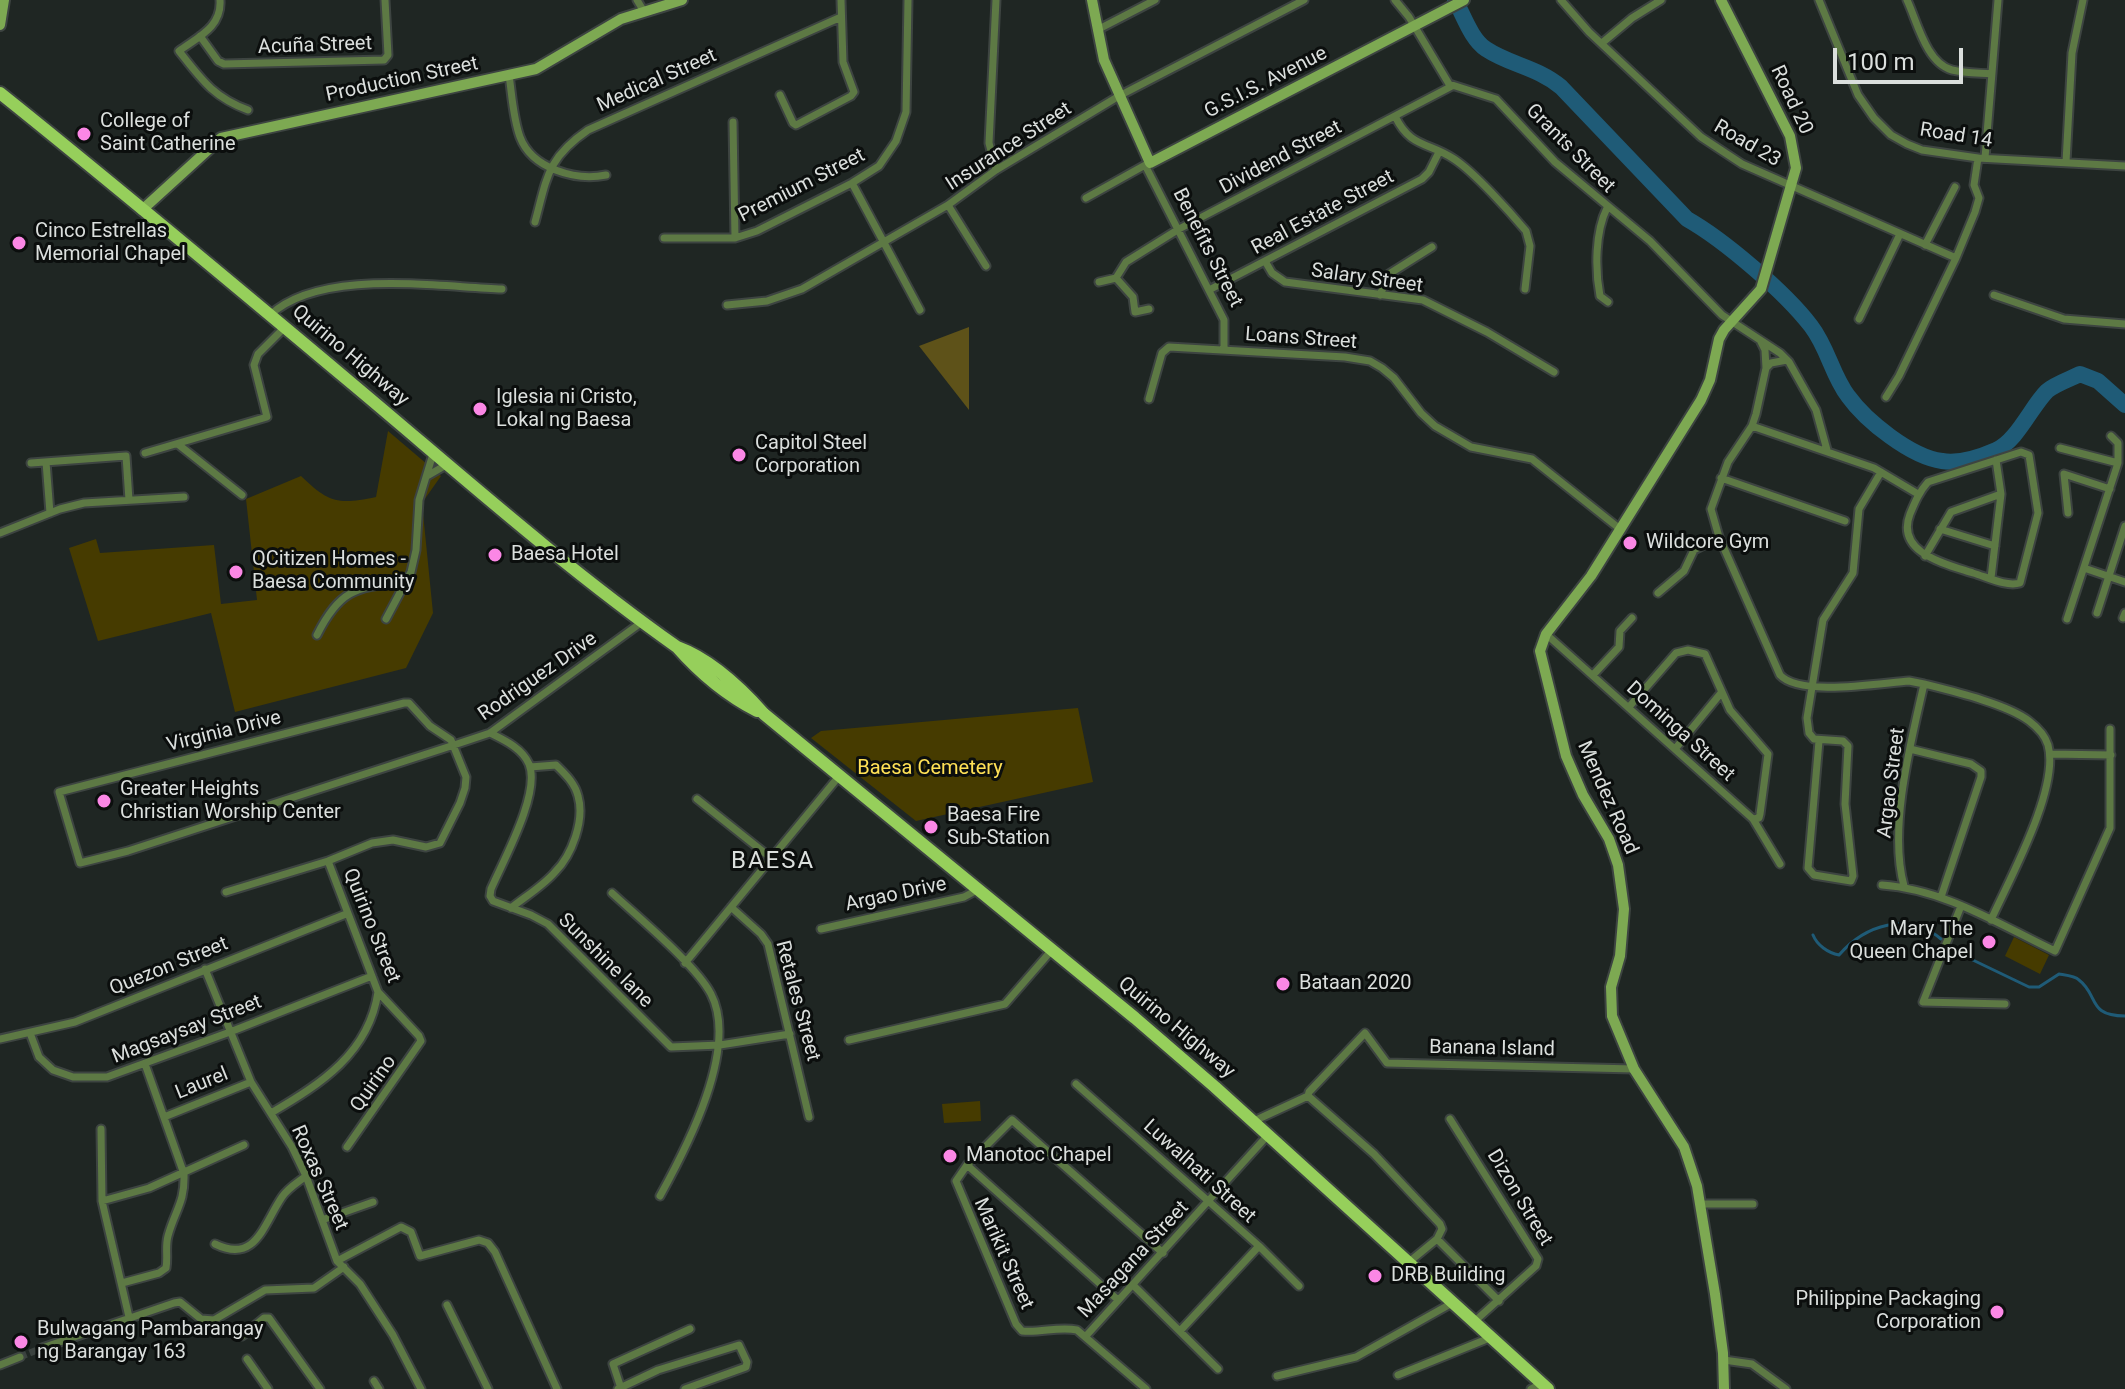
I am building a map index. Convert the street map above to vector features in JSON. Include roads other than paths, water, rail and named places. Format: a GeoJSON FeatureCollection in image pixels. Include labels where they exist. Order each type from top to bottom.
{"type":"FeatureCollection","features":[{"type":"Feature","properties":{"kind":"main road","name":"Quirino Highway"},"geometry":{"type":"LineString","coordinates":[[0,93],[285,327],[446,465],[642,622],[677,647],[693,653],[747,694],[764,714],[1135,1018],[1475,1321],[1541,1387]]}},
{"type":"Feature","properties":{"kind":"street"},"geometry":{"type":"LineString","coordinates":[[0,25],[4,0]]}},
{"type":"Feature","properties":{"kind":"street"},"geometry":{"type":"LineString","coordinates":[[220,0],[220,16],[213,26],[179,51],[207,87],[226,101],[248,110]]}},
{"type":"Feature","properties":{"kind":"street","name":"Acuña Street"},"geometry":{"type":"LineString","coordinates":[[200,36],[218,61],[224,64],[384,60],[388,55],[385,0]]}},
{"type":"Feature","properties":{"kind":"street","name":"Production Street"},"geometry":{"type":"LineString","coordinates":[[142,210],[221,138],[542,67],[640,5],[682,0]]}},
{"type":"Feature","properties":{"kind":"street"},"geometry":{"type":"LineString","coordinates":[[780,95],[796,125],[854,92],[843,62],[841,0]]}},
{"type":"Feature","properties":{"kind":"street","name":"Premium Street"},"geometry":{"type":"LineString","coordinates":[[664,238],[735,238],[757,231],[879,166],[896,141],[906,112],[908,0]]}},
{"type":"Feature","properties":{"kind":"street"},"geometry":{"type":"LineString","coordinates":[[996,0],[989,143],[996,170]]}},
{"type":"Feature","properties":{"kind":"street","name":"Benefits Street"},"geometry":{"type":"LineString","coordinates":[[1092,0],[1104,60],[1148,164],[1225,324],[1224,350]]}},
{"type":"Feature","properties":{"kind":"street"},"geometry":{"type":"LineString","coordinates":[[1097,30],[1155,0]]}},
{"type":"Feature","properties":{"kind":"street","name":"Insurance Street"},"geometry":{"type":"LineString","coordinates":[[727,305],[767,301],[802,289],[948,205],[996,170],[1119,96],[1304,0]]}},
{"type":"Feature","properties":{"kind":"street"},"geometry":{"type":"LineString","coordinates":[[1395,0],[1452,86]]}},
{"type":"Feature","properties":{"kind":"street","name":"G.S.I.S. Avenue"},"geometry":{"type":"LineString","coordinates":[[1086,198],[1464,0]]}},
{"type":"Feature","properties":{"kind":"street","name":"Road 23"},"geometry":{"type":"LineString","coordinates":[[1561,0],[1602,43],[1716,149],[1742,164],[1956,258]]}},
{"type":"Feature","properties":{"kind":"street"},"geometry":{"type":"LineString","coordinates":[[1602,43],[1632,18],[1661,0]]}},
{"type":"Feature","properties":{"kind":"street","name":"Road 20"},"geometry":{"type":"LineString","coordinates":[[1721,0],[1790,136],[1796,158],[1793,187],[1761,289],[1731,322]]}},
{"type":"Feature","properties":{"kind":"street","name":"Road 14"},"geometry":{"type":"LineString","coordinates":[[1819,0],[1858,95],[1891,135],[1922,150],[1982,158],[2125,166]]}},
{"type":"Feature","properties":{"kind":"street"},"geometry":{"type":"LineString","coordinates":[[1907,0],[1939,63],[1953,70],[1991,74]]}},
{"type":"Feature","properties":{"kind":"street"},"geometry":{"type":"LineString","coordinates":[[1886,397],[1956,258],[1979,202],[1974,185],[1982,158],[1998,0]]}},
{"type":"Feature","properties":{"kind":"street"},"geometry":{"type":"LineString","coordinates":[[2066,162],[2072,53],[2083,0]]}},
{"type":"Feature","properties":{"kind":"street","name":"Medical Street"},"geometry":{"type":"LineString","coordinates":[[535,222],[550,167],[577,137],[841,17]]}},
{"type":"Feature","properties":{"kind":"street"},"geometry":{"type":"LineString","coordinates":[[509,75],[519,135],[532,154],[550,167],[576,177],[606,175]]}},
{"type":"Feature","properties":{"kind":"street","name":"Dividend Street"},"geometry":{"type":"LineString","coordinates":[[1116,278],[1126,262],[1179,229],[1452,86]]}},
{"type":"Feature","properties":{"kind":"street","name":"Grants Street"},"geometry":{"type":"LineString","coordinates":[[1452,86],[1496,99],[1555,162],[1650,241],[1731,322],[1787,360]]}},
{"type":"Feature","properties":{"kind":"street"},"geometry":{"type":"LineString","coordinates":[[1395,116],[1408,136],[1417,143],[1455,159],[1526,231],[1530,246],[1525,289]]}},
{"type":"Feature","properties":{"kind":"street"},"geometry":{"type":"LineString","coordinates":[[733,122],[735,238]]}},
{"type":"Feature","properties":{"kind":"street","name":"Real Estate Street"},"geometry":{"type":"LineString","coordinates":[[1209,290],[1422,179],[1439,152]]}},
{"type":"Feature","properties":{"kind":"street"},"geometry":{"type":"LineString","coordinates":[[852,183],[920,310]]}},
{"type":"Feature","properties":{"kind":"street"},"geometry":{"type":"LineString","coordinates":[[1925,245],[1955,187]]}},
{"type":"Feature","properties":{"kind":"street"},"geometry":{"type":"LineString","coordinates":[[948,205],[986,266]]}},
{"type":"Feature","properties":{"kind":"street"},"geometry":{"type":"LineString","coordinates":[[1607,208],[1601,219],[1599,239],[1599,298],[1608,302]]}},
{"type":"Feature","properties":{"kind":"street"},"geometry":{"type":"LineString","coordinates":[[1859,319],[1900,234]]}},
{"type":"Feature","properties":{"kind":"street"},"geometry":{"type":"LineString","coordinates":[[1380,295],[1389,274],[1432,247]]}},
{"type":"Feature","properties":{"kind":"street","name":"Salary Street"},"geometry":{"type":"LineString","coordinates":[[1265,261],[1272,273],[1285,282],[1423,300],[1487,332],[1554,372]]}},
{"type":"Feature","properties":{"kind":"street"},"geometry":{"type":"LineString","coordinates":[[1099,282],[1116,278],[1133,297],[1135,312],[1149,309]]}},
{"type":"Feature","properties":{"kind":"street"},"geometry":{"type":"LineString","coordinates":[[270,315],[298,297],[329,287],[375,284],[502,289]]}},
{"type":"Feature","properties":{"kind":"street"},"geometry":{"type":"LineString","coordinates":[[1994,295],[2064,319],[2125,324]]}},
{"type":"Feature","properties":{"kind":"street"},"geometry":{"type":"LineString","coordinates":[[1546,634],[1585,585],[1701,400],[1710,380],[1719,339],[1731,322]]}},
{"type":"Feature","properties":{"kind":"street"},"geometry":{"type":"LineString","coordinates":[[145,453],[267,417],[254,365],[258,354],[285,327]]}},
{"type":"Feature","properties":{"kind":"street"},"geometry":{"type":"LineString","coordinates":[[1761,342],[1765,350],[1766,368],[1752,426],[1728,462],[1711,509],[1719,537],[1780,675],[1789,682],[1812,686],[1909,681],[1924,684],[2015,712],[2027,719],[2048,742],[2050,754],[2039,814],[1991,920]]}},
{"type":"Feature","properties":{"kind":"street","name":"Loans Street"},"geometry":{"type":"LineString","coordinates":[[1149,399],[1164,348],[1370,361],[1394,378],[1435,426],[1471,447],[1532,459],[1567,490],[1620,529]]}},
{"type":"Feature","properties":{"kind":"street"},"geometry":{"type":"LineString","coordinates":[[1766,368],[1771,363],[1787,360],[1816,410],[1827,450]]}},
{"type":"Feature","properties":{"kind":"street"},"geometry":{"type":"LineString","coordinates":[[1752,426],[1827,450],[1881,472],[1918,494]]}},
{"type":"Feature","properties":{"kind":"street"},"geometry":{"type":"LineString","coordinates":[[2067,619],[2120,466],[2118,443],[2111,436]]}},
{"type":"Feature","properties":{"kind":"street"},"geometry":{"type":"LineString","coordinates":[[179,445],[242,495]]}},
{"type":"Feature","properties":{"kind":"street"},"geometry":{"type":"LineString","coordinates":[[2060,448],[2120,466]]}},
{"type":"Feature","properties":{"kind":"street"},"geometry":{"type":"LineString","coordinates":[[2024,451],[2029,455],[2038,513],[2020,583],[2010,585],[1925,556],[1911,542],[1907,528],[1918,494],[1928,482],[1996,460],[2024,451]]}},
{"type":"Feature","properties":{"kind":"street"},"geometry":{"type":"LineString","coordinates":[[386,619],[407,581],[416,550],[419,500],[433,454]]}},
{"type":"Feature","properties":{"kind":"street"},"geometry":{"type":"LineString","coordinates":[[31,463],[126,456],[129,500]]}},
{"type":"Feature","properties":{"kind":"street"},"geometry":{"type":"LineString","coordinates":[[1991,578],[2001,494],[1996,460]]}},
{"type":"Feature","properties":{"kind":"street"},"geometry":{"type":"LineString","coordinates":[[46,462],[50,513]]}},
{"type":"Feature","properties":{"kind":"street"},"geometry":{"type":"LineString","coordinates":[[427,476],[446,465]]}},
{"type":"Feature","properties":{"kind":"street"},"geometry":{"type":"LineString","coordinates":[[1819,741],[1808,868],[1814,875],[1851,881],[1845,804],[1849,750],[1843,741],[1819,741],[1811,736],[1807,718],[1823,620],[1853,573],[1859,509],[1881,472]]}},
{"type":"Feature","properties":{"kind":"street"},"geometry":{"type":"LineString","coordinates":[[2068,513],[2064,474],[2110,489]]}},
{"type":"Feature","properties":{"kind":"street"},"geometry":{"type":"LineString","coordinates":[[1721,478],[1845,521]]}},
{"type":"Feature","properties":{"kind":"street"},"geometry":{"type":"LineString","coordinates":[[1925,556],[1951,512],[2001,494]]}},
{"type":"Feature","properties":{"kind":"street"},"geometry":{"type":"LineString","coordinates":[[0,533],[84,503],[184,497]]}},
{"type":"Feature","properties":{"kind":"street"},"geometry":{"type":"LineString","coordinates":[[2097,613],[2125,526]]}},
{"type":"Feature","properties":{"kind":"street"},"geometry":{"type":"LineString","coordinates":[[1940,529],[1995,546]]}},
{"type":"Feature","properties":{"kind":"street"},"geometry":{"type":"LineString","coordinates":[[1658,593],[1684,571],[1694,550],[1719,537]]}},
{"type":"Feature","properties":{"kind":"street"},"geometry":{"type":"LineString","coordinates":[[2084,568],[2125,582]]}},
{"type":"Feature","properties":{"kind":"street"},"geometry":{"type":"LineString","coordinates":[[317,635],[334,604],[345,595],[374,585],[407,581]]}},
{"type":"Feature","properties":{"kind":"street"},"geometry":{"type":"LineString","coordinates":[[1593,675],[1619,647],[1620,631],[1632,618]]}},
{"type":"Feature","properties":{"kind":"street","name":"Rodriguez Drive"},"geometry":{"type":"LineString","coordinates":[[80,863],[128,851],[490,733],[642,622]]}},
{"type":"Feature","properties":{"kind":"street","name":"Dominga Street"},"geometry":{"type":"LineString","coordinates":[[1546,634],[1753,819],[1780,864]]}},
{"type":"Feature","properties":{"kind":"street","name":"Mendez Road"},"geometry":{"type":"LineString","coordinates":[[1546,634],[1540,647],[1540,657],[1562,745],[1574,777],[1614,848],[1621,879],[1624,909],[1622,940],[1610,996],[1618,1033],[1634,1069],[1684,1147],[1701,1204],[1724,1360],[1724,1389]]}},
{"type":"Feature","properties":{"kind":"street"},"geometry":{"type":"LineString","coordinates":[[1629,707],[1676,653],[1688,650],[1705,654],[1730,710],[1768,754],[1760,814],[1759,818],[1753,819]]}},
{"type":"Feature","properties":{"kind":"street","name":"Argao Street"},"geometry":{"type":"LineString","coordinates":[[1904,886],[1900,859],[1901,814],[1910,749],[1924,684]]}},
{"type":"Feature","properties":{"kind":"street"},"geometry":{"type":"LineString","coordinates":[[1675,749],[1721,693]]}},
{"type":"Feature","properties":{"kind":"street","name":"Virginia Drive"},"geometry":{"type":"LineString","coordinates":[[80,863],[59,797],[63,789],[404,703],[413,706],[430,726],[454,745]]}},
{"type":"Feature","properties":{"kind":"street"},"geometry":{"type":"LineString","coordinates":[[1882,885],[1904,886],[1941,897],[2055,951],[2110,828],[2110,729]]}},
{"type":"Feature","properties":{"kind":"street"},"geometry":{"type":"LineString","coordinates":[[490,733],[510,744],[525,757],[530,767],[529,797],[490,893],[493,901],[511,908],[558,870],[577,831],[580,813],[578,795],[573,785],[556,765],[530,767]]}},
{"type":"Feature","properties":{"kind":"street"},"geometry":{"type":"LineString","coordinates":[[226,892],[328,861],[382,840],[426,847],[440,843],[465,788],[466,777],[454,745]]}},
{"type":"Feature","properties":{"kind":"street"},"geometry":{"type":"LineString","coordinates":[[1910,749],[1971,764],[1981,771],[1941,897]]}},
{"type":"Feature","properties":{"kind":"street"},"geometry":{"type":"LineString","coordinates":[[2050,754],[2111,755]]}},
{"type":"Feature","properties":{"kind":"street"},"geometry":{"type":"LineString","coordinates":[[685,963],[840,775]]}},
{"type":"Feature","properties":{"kind":"street"},"geometry":{"type":"LineString","coordinates":[[697,799],[771,858]]}},
{"type":"Feature","properties":{"kind":"street","name":"Quirino Street"},"geometry":{"type":"LineString","coordinates":[[328,861],[378,992],[419,1036]]}},
{"type":"Feature","properties":{"kind":"street","name":"Argao Drive"},"geometry":{"type":"LineString","coordinates":[[821,929],[964,897],[977,890]]}},
{"type":"Feature","properties":{"kind":"street"},"geometry":{"type":"LineString","coordinates":[[612,893],[710,991],[720,1023],[720,1045],[691,1137],[660,1196]]}},
{"type":"Feature","properties":{"kind":"street"},"geometry":{"type":"LineString","coordinates":[[1961,906],[1923,1002],[2005,1004]]}},
{"type":"Feature","properties":{"kind":"street","name":"Retales Street"},"geometry":{"type":"LineString","coordinates":[[731,907],[768,944],[809,1117]]}},
{"type":"Feature","properties":{"kind":"street","name":"Sunshine lane"},"geometry":{"type":"LineString","coordinates":[[511,908],[548,924],[663,1042],[680,1048],[790,1034]]}},
{"type":"Feature","properties":{"kind":"street","name":"Quezon Street"},"geometry":{"type":"LineString","coordinates":[[0,1039],[75,1022],[346,914]]}},
{"type":"Feature","properties":{"kind":"street"},"geometry":{"type":"LineString","coordinates":[[849,1040],[1005,1004],[1051,951]]}},
{"type":"Feature","properties":{"kind":"street","name":"Roxas Street"},"geometry":{"type":"LineString","coordinates":[[205,969],[251,1082],[306,1176],[337,1261],[360,1284],[393,1335],[421,1389]]}},
{"type":"Feature","properties":{"kind":"street","name":"Magsaysay Street"},"geometry":{"type":"LineString","coordinates":[[30,1033],[45,1064],[73,1077],[107,1077],[372,976]]}},
{"type":"Feature","properties":{"kind":"street"},"geometry":{"type":"LineString","coordinates":[[271,1113],[332,1074],[352,1054],[371,1023],[378,992]]}},
{"type":"Feature","properties":{"kind":"street","name":"Banana Island"},"geometry":{"type":"LineString","coordinates":[[1308,1096],[1365,1033],[1387,1063],[1634,1069]]}},
{"type":"Feature","properties":{"kind":"street","name":"Quirino"},"geometry":{"type":"LineString","coordinates":[[347,1147],[420,1046],[419,1036]]}},
{"type":"Feature","properties":{"kind":"street"},"geometry":{"type":"LineString","coordinates":[[122,1283],[159,1273],[166,1268],[169,1232],[183,1199],[184,1174],[145,1064]]}},
{"type":"Feature","properties":{"kind":"street","name":"Laurel"},"geometry":{"type":"LineString","coordinates":[[164,1117],[251,1082]]}},
{"type":"Feature","properties":{"kind":"street","name":"Luwalhati Street"},"geometry":{"type":"LineString","coordinates":[[1076,1084],[1259,1246],[1299,1286]]}},
{"type":"Feature","properties":{"kind":"street"},"geometry":{"type":"LineString","coordinates":[[1254,1121],[1308,1096],[1374,1154],[1442,1229],[1437,1239],[1409,1262]]}},
{"type":"Feature","properties":{"kind":"street","name":"Dizon Street"},"geometry":{"type":"LineString","coordinates":[[1450,1119],[1538,1259],[1536,1266],[1475,1321]]}},
{"type":"Feature","properties":{"kind":"street"},"geometry":{"type":"LineString","coordinates":[[1118,1300],[967,1165],[1012,1120],[1163,1253]]}},
{"type":"Feature","properties":{"kind":"street"},"geometry":{"type":"LineString","coordinates":[[101,1129],[102,1201],[129,1317]]}},
{"type":"Feature","properties":{"kind":"street","name":"Masagana Street"},"geometry":{"type":"LineString","coordinates":[[1086,1336],[1268,1135]]}},
{"type":"Feature","properties":{"kind":"street"},"geometry":{"type":"LineString","coordinates":[[102,1201],[149,1188],[244,1145]]}},
{"type":"Feature","properties":{"kind":"street","name":"Marikit Street"},"geometry":{"type":"LineString","coordinates":[[967,1165],[958,1175],[957,1188],[1016,1324],[1022,1331],[1067,1328],[1086,1336]]}},
{"type":"Feature","properties":{"kind":"street"},"geometry":{"type":"LineString","coordinates":[[215,1244],[230,1252],[240,1251],[254,1243],[283,1195],[306,1176]]}},
{"type":"Feature","properties":{"kind":"street"},"geometry":{"type":"LineString","coordinates":[[322,1220],[373,1202]]}},
{"type":"Feature","properties":{"kind":"street"},"geometry":{"type":"LineString","coordinates":[[1701,1204],[1753,1204]]}},
{"type":"Feature","properties":{"kind":"street"},"geometry":{"type":"LineString","coordinates":[[337,1261],[401,1227],[411,1232],[420,1256],[479,1240],[488,1243],[495,1252],[557,1389]]}},
{"type":"Feature","properties":{"kind":"street"},"geometry":{"type":"LineString","coordinates":[[1437,1239],[1499,1301]]}},
{"type":"Feature","properties":{"kind":"street"},"geometry":{"type":"LineString","coordinates":[[1180,1331],[1259,1246]]}},
{"type":"Feature","properties":{"kind":"street"},"geometry":{"type":"LineString","coordinates":[[42,1348],[180,1302],[201,1319],[214,1320],[265,1290],[314,1288],[344,1267]]}},
{"type":"Feature","properties":{"kind":"street"},"geometry":{"type":"LineString","coordinates":[[1133,1285],[1218,1369]]}},
{"type":"Feature","properties":{"kind":"street"},"geometry":{"type":"LineString","coordinates":[[1277,1376],[1356,1357],[1454,1302]]}},
{"type":"Feature","properties":{"kind":"street"},"geometry":{"type":"LineString","coordinates":[[447,1305],[488,1389]]}},
{"type":"Feature","properties":{"kind":"street"},"geometry":{"type":"LineString","coordinates":[[242,1336],[264,1318],[269,1318],[320,1389]]}},
{"type":"Feature","properties":{"kind":"street"},"geometry":{"type":"LineString","coordinates":[[685,1389],[746,1367],[741,1348],[737,1344],[658,1370],[619,1388],[612,1366],[690,1329]]}},
{"type":"Feature","properties":{"kind":"street"},"geometry":{"type":"LineString","coordinates":[[1086,1336],[1146,1389]]}},
{"type":"Feature","properties":{"kind":"street"},"geometry":{"type":"LineString","coordinates":[[1398,1375],[1492,1337]]}},
{"type":"Feature","properties":{"kind":"street"},"geometry":{"type":"LineString","coordinates":[[0,1365],[20,1357]]}},
{"type":"Feature","properties":{"kind":"street"},"geometry":{"type":"LineString","coordinates":[[247,1359],[268,1389]]}},
{"type":"Feature","properties":{"kind":"street"},"geometry":{"type":"LineString","coordinates":[[1724,1360],[1752,1364],[1786,1389]]}},
{"type":"Feature","properties":{"kind":"street"},"geometry":{"type":"LineString","coordinates":[[374,1381],[379,1389]]}},
{"type":"Feature","properties":{"kind":"waterway"},"geometry":{"type":"LineString","coordinates":[[1455,0],[1481,45],[1561,87],[1687,219],[1736,253],[1786,298],[1817,334],[1848,396],[1877,426],[1903,445],[1930,458],[1949,462],[1990,453],[2011,439],[2047,391],[2080,374],[2098,381],[2125,405]]}},
{"type":"Feature","properties":{"kind":"waterway"},"geometry":{"type":"LineString","coordinates":[[1813,935],[1823,948],[1839,955],[1861,936],[1887,925],[1915,925],[1941,939]]}},
{"type":"Feature","properties":{"kind":"waterway"},"geometry":{"type":"LineString","coordinates":[[1952,950],[2029,987],[2039,987],[2059,974],[2075,978],[2085,986],[2099,1009],[2125,1016]]}},
{"type":"Feature","properties":{"kind":"tunnel"},"geometry":{"type":"LineString","coordinates":[[20,1357],[42,1348]]}},
{"type":"Feature","properties":{"kind":"place","name":"College of Saint Catherine"},"geometry":{"type":"Point","coordinates":[84,134]}},
{"type":"Feature","properties":{"kind":"place","name":"Cinco Estrellas Memorial Chapel"},"geometry":{"type":"Point","coordinates":[19,243]}},
{"type":"Feature","properties":{"kind":"place","name":"Iglesia ni Cristo, Lokal ng Baesa"},"geometry":{"type":"Point","coordinates":[480,409]}},
{"type":"Feature","properties":{"kind":"place","name":"Capitol Steel Corporation"},"geometry":{"type":"Point","coordinates":[739,455]}},
{"type":"Feature","properties":{"kind":"place","name":"Wildcore Gym"},"geometry":{"type":"Point","coordinates":[1630,543]}},
{"type":"Feature","properties":{"kind":"place","name":"Baesa Hotel"},"geometry":{"type":"Point","coordinates":[495,555]}},
{"type":"Feature","properties":{"kind":"place","name":"QCitizen Homes - Baesa Community"},"geometry":{"type":"Point","coordinates":[236,572]}},
{"type":"Feature","properties":{"kind":"place","name":"Greater Heights Christian Worship Center"},"geometry":{"type":"Point","coordinates":[104,801]}},
{"type":"Feature","properties":{"kind":"place","name":"Baesa Fire Sub-Station"},"geometry":{"type":"Point","coordinates":[931,827]}},
{"type":"Feature","properties":{"kind":"place","name":"Mary The Queen Chapel"},"geometry":{"type":"Point","coordinates":[1989,942]}},
{"type":"Feature","properties":{"kind":"place","name":"Bataan 2020"},"geometry":{"type":"Point","coordinates":[1283,984]}},
{"type":"Feature","properties":{"kind":"place","name":"Manotoc Chapel"},"geometry":{"type":"Point","coordinates":[950,1156]}},
{"type":"Feature","properties":{"kind":"place","name":"DRB Building"},"geometry":{"type":"Point","coordinates":[1375,1276]}},
{"type":"Feature","properties":{"kind":"place","name":"Philippine Packaging Corporation"},"geometry":{"type":"Point","coordinates":[1997,1312]}},
{"type":"Feature","properties":{"kind":"place","name":"Bulwagang Pambarangay ng Barangay 163"},"geometry":{"type":"Point","coordinates":[21,1342]}},
{"type":"Feature","properties":{"kind":"district","name":"BAESA"},"geometry":{"type":"Point","coordinates":[773,862]}},
{"type":"Feature","properties":{"kind":"park label","name":"Baesa Cemetery"},"geometry":{"type":"Point","coordinates":[930,769]}}]}
